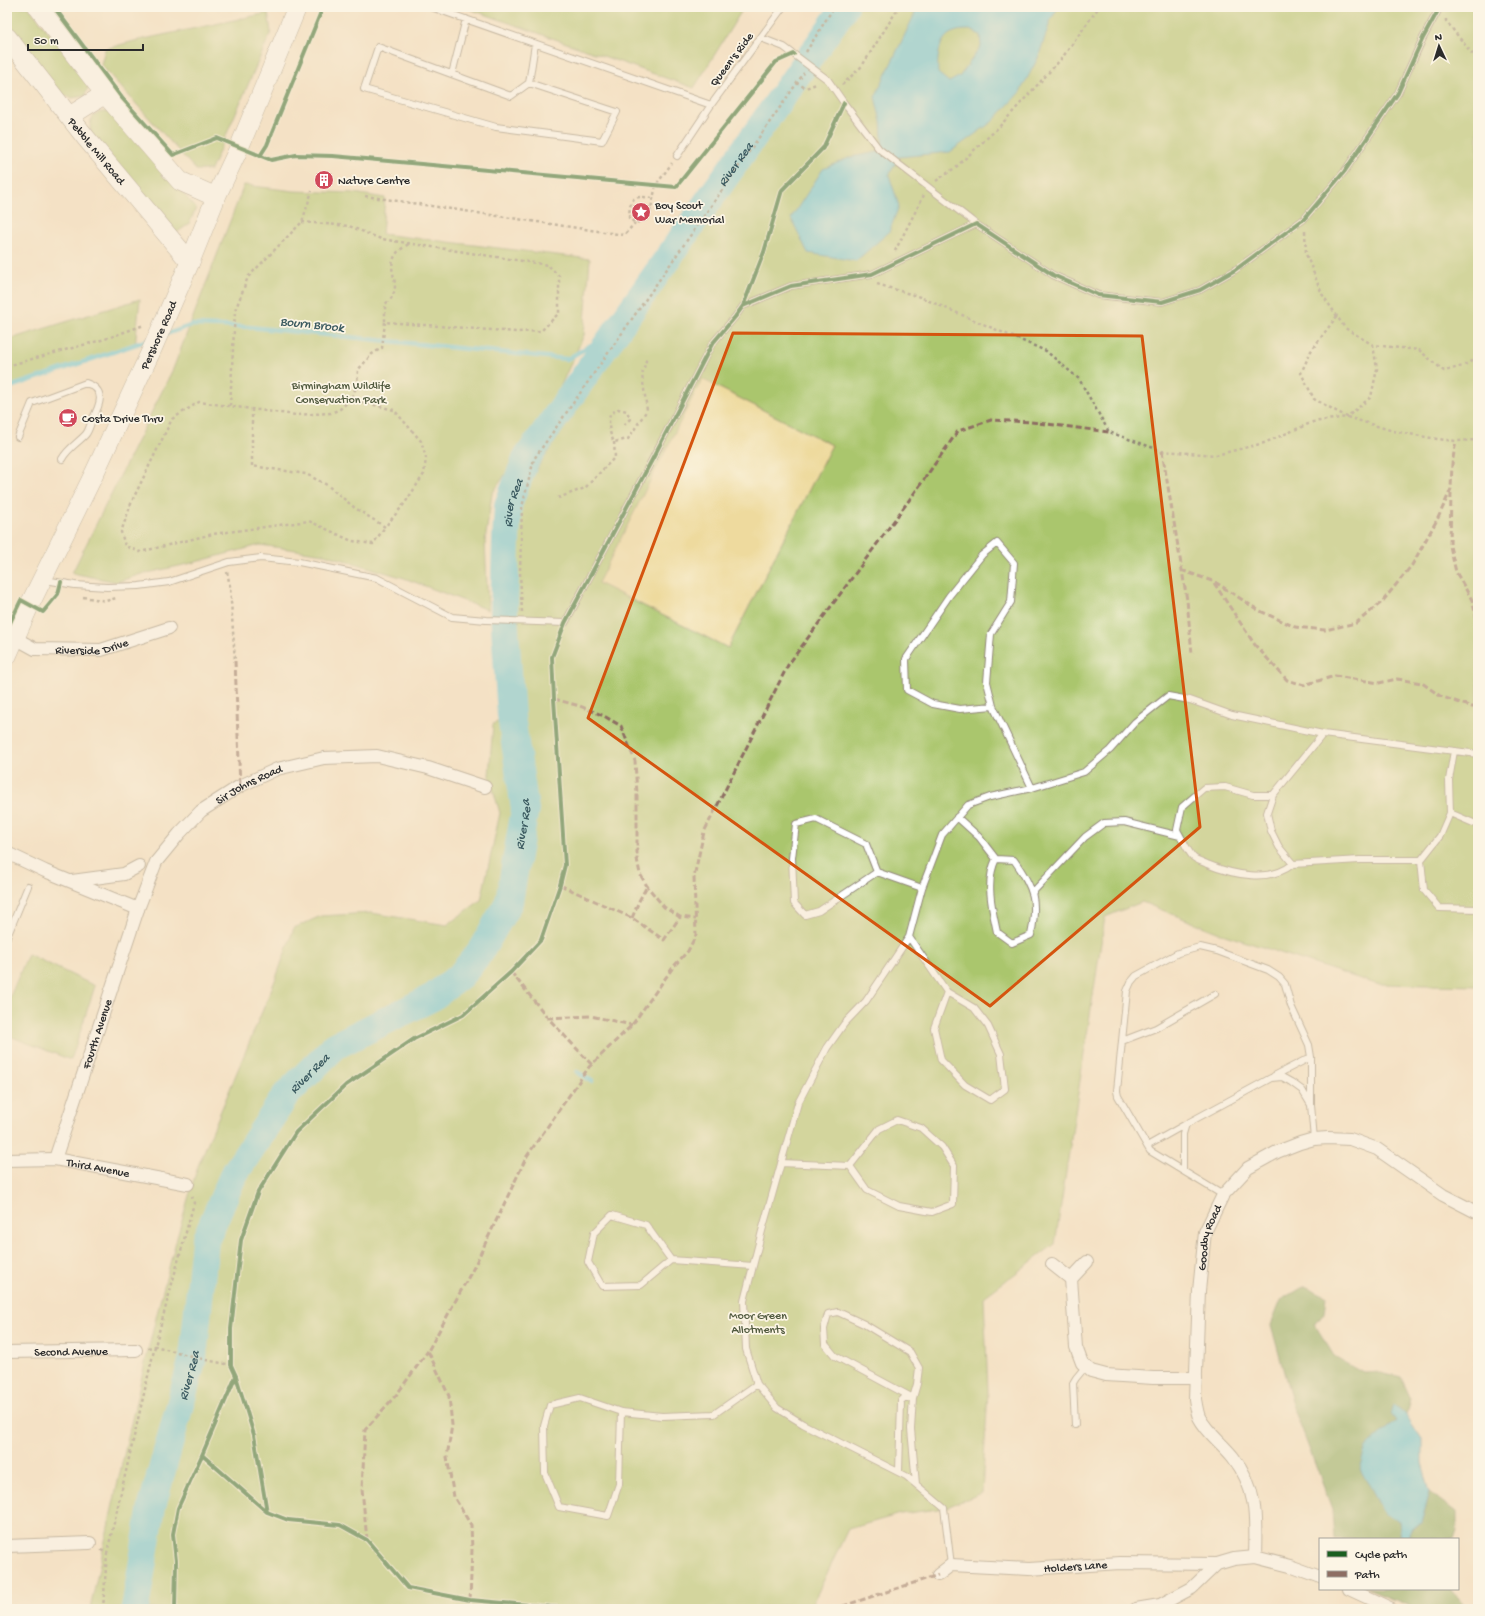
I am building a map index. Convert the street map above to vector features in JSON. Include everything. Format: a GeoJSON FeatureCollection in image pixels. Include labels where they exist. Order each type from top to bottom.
{"type":"FeatureCollection","features":[{"type":"Feature","properties":{"kind":"main road"},"geometry":{"type":"LineString","coordinates":[[38,7],[105,94],[180,181],[216,197]]}},
{"type":"Feature","properties":{"kind":"main road","name":"Pershore Road"},"geometry":{"type":"LineString","coordinates":[[10,645],[98,467],[152,347],[158,320],[190,262],[297,7]]}},
{"type":"Feature","properties":{"kind":"main road","name":"Pebble Mill Road"},"geometry":{"type":"LineString","coordinates":[[7,37],[86,138],[190,262]]}},
{"type":"Feature","properties":{"kind":"main road"},"geometry":{"type":"LineString","coordinates":[[70,116],[105,94]]}},
{"type":"Feature","properties":{"kind":"street","name":"Riverside Drive"},"geometry":{"type":"LineString","coordinates":[[10,645],[35,648],[101,650],[169,628]]}},
{"type":"Feature","properties":{"kind":"street","name":"Sir Johns Road"},"geometry":{"type":"LineString","coordinates":[[138,909],[156,862],[179,834],[201,811],[240,786],[277,769],[324,758],[377,756],[428,768],[485,787]]}},
{"type":"Feature","properties":{"kind":"street"},"geometry":{"type":"LineString","coordinates":[[7,853],[71,882],[138,909]]}},
{"type":"Feature","properties":{"kind":"street"},"geometry":{"type":"LineString","coordinates":[[71,882],[124,874],[139,866]]}},
{"type":"Feature","properties":{"kind":"street","name":"Fourth Avenue"},"geometry":{"type":"LineString","coordinates":[[55,1159],[138,909]]}},
{"type":"Feature","properties":{"kind":"street","name":"Goodby Road"},"geometry":{"type":"LineString","coordinates":[[1255,1557],[1256,1517],[1252,1493],[1244,1475],[1233,1457],[1207,1430],[1198,1416],[1195,1399],[1199,1291],[1205,1232],[1223,1195],[1248,1168],[1277,1152],[1300,1142],[1314,1139],[1350,1139],[1377,1149],[1443,1195],[1478,1212]]}},
{"type":"Feature","properties":{"kind":"street","name":"Third Avenue"},"geometry":{"type":"LineString","coordinates":[[7,1160],[55,1159],[188,1184]]}},
{"type":"Feature","properties":{"kind":"street"},"geometry":{"type":"LineString","coordinates":[[1087,1262],[1071,1279],[1076,1347],[1082,1363],[1092,1371],[1106,1375],[1153,1378],[1196,1378]]}},
{"type":"Feature","properties":{"kind":"street"},"geometry":{"type":"LineString","coordinates":[[1052,1264],[1071,1279]]}},
{"type":"Feature","properties":{"kind":"street","name":"Second Avenue"},"geometry":{"type":"LineString","coordinates":[[7,1352],[136,1350]]}},
{"type":"Feature","properties":{"kind":"street"},"geometry":{"type":"LineString","coordinates":[[7,1546],[90,1544]]}},
{"type":"Feature","properties":{"kind":"street","name":"Holders Lane"},"geometry":{"type":"LineString","coordinates":[[951,1565],[1029,1569],[1120,1563],[1218,1564],[1234,1559],[1255,1557],[1290,1566],[1319,1577]]}},
{"type":"Feature","properties":{"kind":"street","name":"Holders Lane"},"geometry":{"type":"LineString","coordinates":[[1136,1609],[1160,1605],[1192,1588],[1218,1564]]}},
{"type":"Feature","properties":{"kind":"street"},"geometry":{"type":"LineString","coordinates":[[938,1575],[951,1565]]}},
{"type":"Feature","properties":{"kind":"street"},"geometry":{"type":"LineString","coordinates":[[1351,1590],[1392,1609]]}},
{"type":"Feature","properties":{"kind":"lane"},"geometry":{"type":"LineString","coordinates":[[431,7],[711,105]]}},
{"type":"Feature","properties":{"kind":"lane","name":"Queen's Ride"},"geometry":{"type":"LineString","coordinates":[[677,156],[711,105],[783,7]]}},
{"type":"Feature","properties":{"kind":"lane"},"geometry":{"type":"LineString","coordinates":[[761,38],[784,47],[818,71],[828,80],[879,148],[902,167],[929,186],[976,224],[1053,275],[1098,295],[1162,302],[1200,290],[1229,273],[1304,219],[1344,172],[1398,93],[1423,38],[1440,7]]}},
{"type":"Feature","properties":{"kind":"lane"},"geometry":{"type":"LineString","coordinates":[[452,74],[466,19]]}},
{"type":"Feature","properties":{"kind":"lane"},"geometry":{"type":"LineString","coordinates":[[529,83],[617,112],[602,141],[496,127],[364,89],[378,47],[511,96],[529,83],[535,44]]}},
{"type":"Feature","properties":{"kind":"lane"},"geometry":{"type":"LineString","coordinates":[[43,579],[76,585],[107,587],[139,586],[169,582],[229,562],[261,558],[299,562],[377,578],[452,617],[565,624],[650,465],[712,344],[743,306],[791,286],[872,274],[976,224]]}},
{"type":"Feature","properties":{"kind":"lane"},"geometry":{"type":"LineString","coordinates":[[18,437],[32,403],[86,383],[94,385],[99,393],[100,404],[86,434],[66,453],[62,459]]}},
{"type":"Feature","properties":{"kind":"lane"},"geometry":{"type":"LineString","coordinates":[[994,706],[960,709],[933,704],[907,690],[906,659],[949,596],[982,555],[997,543],[1014,563],[1011,602],[991,634],[987,682],[994,706],[1032,788]]}},
{"type":"Feature","properties":{"kind":"lane"},"geometry":{"type":"LineString","coordinates":[[951,1565],[944,1508],[906,1476],[803,1424],[777,1408],[757,1384],[746,1349],[744,1301],[798,1103],[827,1048],[844,1024],[866,1001],[909,937],[922,888],[942,835],[968,805],[990,797],[1032,788],[1084,772],[1110,750],[1135,722],[1168,696],[1190,700],[1232,715],[1323,734],[1478,754]]}},
{"type":"Feature","properties":{"kind":"lane"},"geometry":{"type":"LineString","coordinates":[[1294,864],[1279,847],[1271,830],[1267,813],[1274,795],[1323,734]]}},
{"type":"Feature","properties":{"kind":"lane"},"geometry":{"type":"LineString","coordinates":[[1454,751],[1448,780],[1450,813],[1440,836],[1421,860],[1424,890],[1439,908],[1478,909]]}},
{"type":"Feature","properties":{"kind":"lane"},"geometry":{"type":"LineString","coordinates":[[1274,795],[1253,795],[1225,787],[1204,788],[1182,807],[1177,830],[1193,858],[1223,871],[1247,875],[1271,875],[1294,864],[1360,860],[1421,860]]}},
{"type":"Feature","properties":{"kind":"lane"},"geometry":{"type":"LineString","coordinates":[[1450,813],[1478,826]]}},
{"type":"Feature","properties":{"kind":"lane"},"geometry":{"type":"LineString","coordinates":[[957,817],[979,837],[996,859],[1014,860],[1026,877],[1032,893],[1035,916],[1031,935],[1012,943],[997,932],[991,904],[991,869],[996,859]]}},
{"type":"Feature","properties":{"kind":"lane"},"geometry":{"type":"LineString","coordinates":[[877,872],[819,911],[805,915],[794,903],[792,858],[796,824],[816,820],[866,844],[877,872],[922,888]]}},
{"type":"Feature","properties":{"kind":"lane"},"geometry":{"type":"LineString","coordinates":[[1032,893],[1085,837],[1104,824],[1124,822],[1180,836]]}},
{"type":"Feature","properties":{"kind":"lane"},"geometry":{"type":"LineString","coordinates":[[7,937],[28,886]]}},
{"type":"Feature","properties":{"kind":"lane"},"geometry":{"type":"LineString","coordinates":[[909,937],[947,992],[974,1008],[988,1026],[1002,1054],[1005,1088],[990,1100],[964,1085],[942,1060],[934,1028],[947,992]]}},
{"type":"Feature","properties":{"kind":"lane"},"geometry":{"type":"LineString","coordinates":[[1223,1195],[1150,1152],[1116,1090],[1127,990],[1136,976],[1178,953],[1200,947],[1217,951],[1268,970],[1279,977],[1285,984],[1291,1006],[1309,1045],[1311,1057],[1311,1105],[1314,1139]]}},
{"type":"Feature","properties":{"kind":"lane"},"geometry":{"type":"LineString","coordinates":[[1122,1041],[1156,1028],[1215,994]]}},
{"type":"Feature","properties":{"kind":"lane"},"geometry":{"type":"LineString","coordinates":[[1147,1146],[1311,1057]]}},
{"type":"Feature","properties":{"kind":"lane"},"geometry":{"type":"LineString","coordinates":[[1271,1078],[1282,1077],[1291,1082],[1302,1090],[1311,1105]]}},
{"type":"Feature","properties":{"kind":"lane"},"geometry":{"type":"LineString","coordinates":[[897,1120],[921,1128],[942,1147],[954,1166],[953,1204],[932,1212],[899,1206],[867,1190],[850,1166],[879,1129],[897,1120]]}},
{"type":"Feature","properties":{"kind":"lane"},"geometry":{"type":"LineString","coordinates":[[1183,1171],[1183,1134],[1186,1124]]}},
{"type":"Feature","properties":{"kind":"lane"},"geometry":{"type":"LineString","coordinates":[[781,1163],[850,1166]]}},
{"type":"Feature","properties":{"kind":"lane"},"geometry":{"type":"LineString","coordinates":[[671,1260],[646,1225],[612,1215],[594,1233],[588,1262],[602,1286],[641,1285],[671,1260],[753,1266]]}},
{"type":"Feature","properties":{"kind":"lane"},"geometry":{"type":"LineString","coordinates":[[913,1398],[834,1356],[826,1344],[824,1329],[828,1314],[838,1312],[864,1324],[910,1352],[919,1368],[913,1398],[911,1429],[916,1484]]}},
{"type":"Feature","properties":{"kind":"lane"},"geometry":{"type":"LineString","coordinates":[[1075,1425],[1073,1384],[1086,1366]]}},
{"type":"Feature","properties":{"kind":"lane"},"geometry":{"type":"LineString","coordinates":[[621,1412],[619,1484],[608,1516],[559,1507],[545,1473],[544,1426],[550,1405],[580,1398],[621,1412],[662,1416],[714,1414],[757,1384]]}},
{"type":"Feature","properties":{"kind":"lane"},"geometry":{"type":"LineString","coordinates":[[899,1472],[901,1401],[904,1398],[913,1398]]}},
{"type":"Feature","properties":{"kind":"path"},"geometry":{"type":"LineString","coordinates":[[804,54],[834,7]]}},
{"type":"Feature","properties":{"kind":"path"},"geometry":{"type":"LineString","coordinates":[[836,91],[862,66],[899,7]]}},
{"type":"Feature","properties":{"kind":"path"},"geometry":{"type":"LineString","coordinates":[[887,268],[929,186],[956,167],[999,127],[1062,58],[1099,7]]}},
{"type":"Feature","properties":{"kind":"path"},"geometry":{"type":"LineString","coordinates":[[1446,14],[1446,21],[1478,61]]}},
{"type":"Feature","properties":{"kind":"path"},"geometry":{"type":"LineString","coordinates":[[520,622],[522,506],[534,459],[806,69]]}},
{"type":"Feature","properties":{"kind":"path"},"geometry":{"type":"LineString","coordinates":[[796,83],[806,88]]}},
{"type":"Feature","properties":{"kind":"path"},"geometry":{"type":"LineString","coordinates":[[365,196],[624,235],[635,222],[645,220],[650,213],[656,185],[677,156]]}},
{"type":"Feature","properties":{"kind":"path"},"geometry":{"type":"LineString","coordinates":[[648,185],[663,186]]}},
{"type":"Feature","properties":{"kind":"path"},"geometry":{"type":"LineString","coordinates":[[230,406],[235,311],[248,277],[302,222],[312,191]]}},
{"type":"Feature","properties":{"kind":"path"},"geometry":{"type":"LineString","coordinates":[[635,222],[629,218],[630,206],[633,199],[639,196],[652,198]]}},
{"type":"Feature","properties":{"kind":"path"},"geometry":{"type":"LineString","coordinates":[[1304,219],[1306,254],[1322,294],[1345,328],[1373,345],[1419,350],[1444,371],[1463,366],[1478,357]]}},
{"type":"Feature","properties":{"kind":"path"},"geometry":{"type":"LineString","coordinates":[[302,222],[349,226],[381,239],[548,265],[559,276],[559,313],[541,331],[517,332],[384,322]]}},
{"type":"Feature","properties":{"kind":"path"},"geometry":{"type":"LineString","coordinates":[[351,399],[394,410],[421,441],[426,458],[424,474],[405,503],[373,544],[352,541],[309,521],[213,534],[140,552],[125,546],[122,532],[132,501],[172,419],[198,402],[296,415],[330,413],[340,408],[351,399],[357,385],[358,370],[372,354],[382,348],[385,304],[393,296],[396,281],[391,270],[398,252],[410,243]]}},
{"type":"Feature","properties":{"kind":"path"},"geometry":{"type":"LineString","coordinates":[[856,277],[920,297],[1046,351],[1079,379],[1109,432],[1162,451],[1216,455],[1264,443],[1313,422],[1347,417],[1371,397],[1377,369],[1373,345]]}},
{"type":"Feature","properties":{"kind":"path"},"geometry":{"type":"LineString","coordinates":[[1337,316],[1311,351],[1301,373],[1314,399],[1347,417],[1393,431],[1437,440],[1456,442],[1478,440]]}},
{"type":"Feature","properties":{"kind":"path"},"geometry":{"type":"LineString","coordinates":[[7,366],[105,339],[158,320]]}},
{"type":"Feature","properties":{"kind":"path"},"geometry":{"type":"LineString","coordinates":[[614,442],[628,439],[647,410],[642,375],[647,357]]}},
{"type":"Feature","properties":{"kind":"path"},"geometry":{"type":"LineString","coordinates":[[252,409],[252,466],[306,474],[327,485],[355,508],[385,527]]}},
{"type":"Feature","properties":{"kind":"path"},"geometry":{"type":"LineString","coordinates":[[558,498],[585,488],[615,457],[614,442],[608,425],[610,414],[618,409],[627,411],[630,419],[624,425]]}},
{"type":"Feature","properties":{"kind":"path"},"geometry":{"type":"LineString","coordinates":[[230,586],[235,661]]}},
{"type":"Feature","properties":{"kind":"path"},"geometry":{"type":"LineString","coordinates":[[103,1609],[107,1553],[155,1346],[194,1203],[188,1184]]}},
{"type":"Feature","properties":{"kind":"path"},"geometry":{"type":"LineString","coordinates":[[155,1346],[206,1360],[231,1365]]}},
{"type":"Feature","properties":{"kind":"path"},"geometry":{"type":"LineString","coordinates":[[231,1358],[233,1371]]}},
{"type":"Feature","properties":{"kind":"path"},"geometry":{"type":"LineString","coordinates":[[90,1544],[107,1553]]}},
{"type":"Feature","properties":{"kind":"highlighted area"},"geometry":{"type":"Polygon","coordinates":[[[733,333],[1142,336],[1200,827],[990,1006],[588,718],[733,333]]]}},
{"type":"Feature","properties":{"kind":"green space"},"geometry":{"type":"Polygon","coordinates":[[[7,7],[29,7],[89,85],[85,96],[73,98],[61,95],[7,27],[7,7]]]}},
{"type":"Feature","properties":{"kind":"green space"},"geometry":{"type":"Polygon","coordinates":[[[464,7],[744,7],[694,88],[464,7]]]}},
{"type":"Feature","properties":{"kind":"green space","name":"Moor Green Allotments"},"geometry":{"type":"Polygon","coordinates":[[[855,7],[1478,7],[1478,986],[1376,984],[1222,934],[1142,902],[1105,917],[1055,1244],[984,1297],[988,1391],[982,1493],[944,1508],[901,1514],[848,1529],[813,1603],[816,1609],[90,1609],[153,1331],[198,1166],[276,978],[294,928],[321,916],[371,913],[447,925],[481,900],[500,813],[489,776],[493,724],[519,713],[510,538],[518,502],[541,462],[855,7]]]}},
{"type":"Feature","properties":{"kind":"green space"},"geometry":{"type":"Polygon","coordinates":[[[268,13],[271,32],[211,170],[196,170],[101,65],[105,49],[134,41],[268,13]]]}},
{"type":"Feature","properties":{"kind":"green space"},"geometry":{"type":"Polygon","coordinates":[[[101,112],[111,112],[196,208],[189,224],[176,233],[92,137],[90,122],[94,116],[101,112]]]}},
{"type":"Feature","properties":{"kind":"green space","name":"Birmingham Wildlife Conservation Park"},"geometry":{"type":"Polygon","coordinates":[[[244,185],[294,191],[354,193],[385,198],[382,234],[590,259],[584,335],[551,407],[492,494],[485,541],[488,610],[404,578],[324,554],[260,545],[188,564],[138,575],[117,582],[72,573],[173,369],[244,185]]]}},
{"type":"Feature","properties":{"kind":"green space"},"geometry":{"type":"Polygon","coordinates":[[[140,299],[135,346],[7,389],[7,340],[140,299]]]}},
{"type":"Feature","properties":{"kind":"green space"},"geometry":{"type":"Polygon","coordinates":[[[28,954],[95,986],[71,1060],[7,1035],[7,1004],[28,954]]]}},
{"type":"Feature","properties":{"kind":"green space"},"geometry":{"type":"Polygon","coordinates":[[[1305,1286],[1326,1296],[1324,1313],[1315,1325],[1334,1356],[1364,1373],[1381,1372],[1401,1377],[1410,1397],[1406,1415],[1394,1404],[1396,1421],[1382,1432],[1384,1513],[1399,1521],[1401,1538],[1334,1538],[1332,1509],[1294,1409],[1271,1325],[1281,1300],[1305,1286]]]}},
{"type":"Feature","properties":{"kind":"green space"},"geometry":{"type":"Polygon","coordinates":[[[1430,1492],[1457,1512],[1457,1530],[1454,1538],[1409,1538],[1411,1528],[1421,1523],[1430,1492]]]}},
{"type":"Feature","properties":{"kind":"green space"},"geometry":{"type":"Polygon","coordinates":[[[1370,1590],[1452,1590],[1468,1609],[1417,1609],[1370,1590]]]}},
{"type":"Feature","properties":{"kind":"green space"},"geometry":{"type":"Polygon","coordinates":[[[813,1603],[816,1609],[737,1609],[813,1603]]]}},
{"type":"Feature","properties":{"kind":"sand"},"geometry":{"type":"Polygon","coordinates":[[[702,379],[832,445],[728,648],[598,583],[702,379]]]}},
{"type":"Feature","properties":{"kind":"water"},"geometry":{"type":"Polygon","coordinates":[[[918,7],[1059,7],[1051,19],[1038,58],[1020,92],[992,122],[950,152],[899,157],[889,175],[899,206],[889,232],[856,261],[808,253],[791,218],[823,169],[851,157],[883,151],[881,122],[875,97],[918,7]],[[964,30],[954,32],[949,35],[942,43],[938,55],[938,73],[949,82],[960,76],[981,46],[980,35],[970,30],[964,30]]]}},
{"type":"Feature","properties":{"kind":"water"},"geometry":{"type":"Polygon","coordinates":[[[1394,1404],[1406,1415],[1422,1439],[1422,1464],[1430,1492],[1421,1523],[1411,1528],[1409,1538],[1401,1538],[1399,1521],[1384,1513],[1360,1469],[1367,1446],[1396,1421],[1391,1414],[1394,1404]]]}},
{"type":"Feature","properties":{"kind":"waterway","name":"River Rea"},"geometry":{"type":"LineString","coordinates":[[135,1609],[152,1506],[193,1358],[205,1241],[233,1176],[286,1095],[335,1046],[433,997],[461,975],[480,952],[509,902],[525,809],[511,716],[504,613],[506,540],[508,505],[526,459],[845,7]]}},
{"type":"Feature","properties":{"kind":"waterway","name":"Bourn Brook"},"geometry":{"type":"LineString","coordinates":[[164,335],[192,325],[249,327],[567,359],[617,330]]}},
{"type":"Feature","properties":{"kind":"waterway","name":"Bourn Brook"},"geometry":{"type":"LineString","coordinates":[[7,388],[151,339]]}},
{"type":"Feature","properties":{"kind":"waterway"},"geometry":{"type":"LineString","coordinates":[[577,1072],[592,1081]]}},
{"type":"Feature","properties":{"kind":"marked path"},"geometry":{"type":"LineString","coordinates":[[470,1600],[472,1550],[471,1525],[454,1497],[447,1457],[452,1425],[449,1396],[428,1351],[474,1267],[527,1156],[589,1067],[632,1025],[674,966],[688,951],[696,935],[694,877],[704,832],[788,665],[958,431],[991,420],[1031,422],[1109,432]]}},
{"type":"Feature","properties":{"kind":"marked path"},"geometry":{"type":"LineString","coordinates":[[1181,570],[1215,582],[1258,610],[1295,627],[1325,630],[1356,623],[1382,602],[1412,565],[1438,518],[1451,489],[1452,464],[1456,441]]}},
{"type":"Feature","properties":{"kind":"marked path"},"geometry":{"type":"LineString","coordinates":[[1162,451],[1187,600],[1192,654]]}},
{"type":"Feature","properties":{"kind":"marked path"},"geometry":{"type":"LineString","coordinates":[[1451,493],[1450,546],[1456,572],[1472,600],[1478,624]]}},
{"type":"Feature","properties":{"kind":"marked path"},"geometry":{"type":"LineString","coordinates":[[1214,583],[1255,645],[1287,680],[1304,685],[1335,676],[1379,683],[1397,679],[1422,683],[1440,696],[1472,707],[1478,707]]}},
{"type":"Feature","properties":{"kind":"marked path"},"geometry":{"type":"LineString","coordinates":[[235,661],[240,786]]}},
{"type":"Feature","properties":{"kind":"marked path"},"geometry":{"type":"LineString","coordinates":[[554,699],[580,706],[604,716],[621,726],[635,761],[637,794],[637,859],[640,874],[647,886],[664,907],[680,917],[696,919]]}},
{"type":"Feature","properties":{"kind":"marked path"},"geometry":{"type":"LineString","coordinates":[[560,885],[632,918],[664,940],[680,917]]}},
{"type":"Feature","properties":{"kind":"marked path"},"geometry":{"type":"LineString","coordinates":[[632,918],[647,886]]}},
{"type":"Feature","properties":{"kind":"marked path"},"geometry":{"type":"LineString","coordinates":[[511,972],[548,1018],[592,1065]]}},
{"type":"Feature","properties":{"kind":"marked path"},"geometry":{"type":"LineString","coordinates":[[548,1018],[591,1016],[632,1025]]}},
{"type":"Feature","properties":{"kind":"marked path"},"geometry":{"type":"LineString","coordinates":[[367,1540],[362,1489],[365,1430],[397,1394],[428,1351]]}},
{"type":"Feature","properties":{"kind":"marked path"},"geometry":{"type":"LineString","coordinates":[[834,1609],[938,1575]]}},
{"type":"Feature","properties":{"kind":"cycle path"},"geometry":{"type":"LineString","coordinates":[[54,7],[122,98],[173,155],[217,138],[271,160],[296,155],[333,156],[676,187],[776,62],[794,54]]}},
{"type":"Feature","properties":{"kind":"cycle path"},"geometry":{"type":"LineString","coordinates":[[260,156],[267,145],[323,7]]}},
{"type":"Feature","properties":{"kind":"cycle path"},"geometry":{"type":"LineString","coordinates":[[743,306],[791,286],[872,274],[976,224],[1053,275],[1098,295],[1162,302],[1200,290],[1235,270],[1304,219],[1344,172],[1398,93],[1423,38],[1440,7]]}},
{"type":"Feature","properties":{"kind":"cycle path"},"geometry":{"type":"LineString","coordinates":[[267,1512],[254,1435],[236,1376],[231,1365],[231,1329],[241,1240],[258,1192],[296,1132],[346,1085],[414,1039],[463,1015],[511,972],[541,940],[560,885],[565,865],[552,657],[565,623],[712,344],[743,306],[764,252],[782,190],[823,148],[844,103]]}},
{"type":"Feature","properties":{"kind":"cycle path"},"geometry":{"type":"LineString","coordinates":[[7,629],[21,600],[43,612],[58,594],[61,582]]}},
{"type":"Feature","properties":{"kind":"cycle path"},"geometry":{"type":"LineString","coordinates":[[175,1609],[176,1561],[173,1534],[178,1508],[236,1376]]}},
{"type":"Feature","properties":{"kind":"cycle path"},"geometry":{"type":"LineString","coordinates":[[202,1455],[267,1512],[288,1520],[340,1525],[367,1540],[408,1588],[470,1600],[574,1609]]}},
{"type":"Feature","properties":{"kind":"place","name":"Nature Centre"},"geometry":{"type":"Point","coordinates":[324,180]}},
{"type":"Feature","properties":{"kind":"place","name":"Boy Scout War Memorial"},"geometry":{"type":"Point","coordinates":[641,212]}},
{"type":"Feature","properties":{"kind":"place","name":"Costa Drive Thru"},"geometry":{"type":"Point","coordinates":[68,418]}}]}
